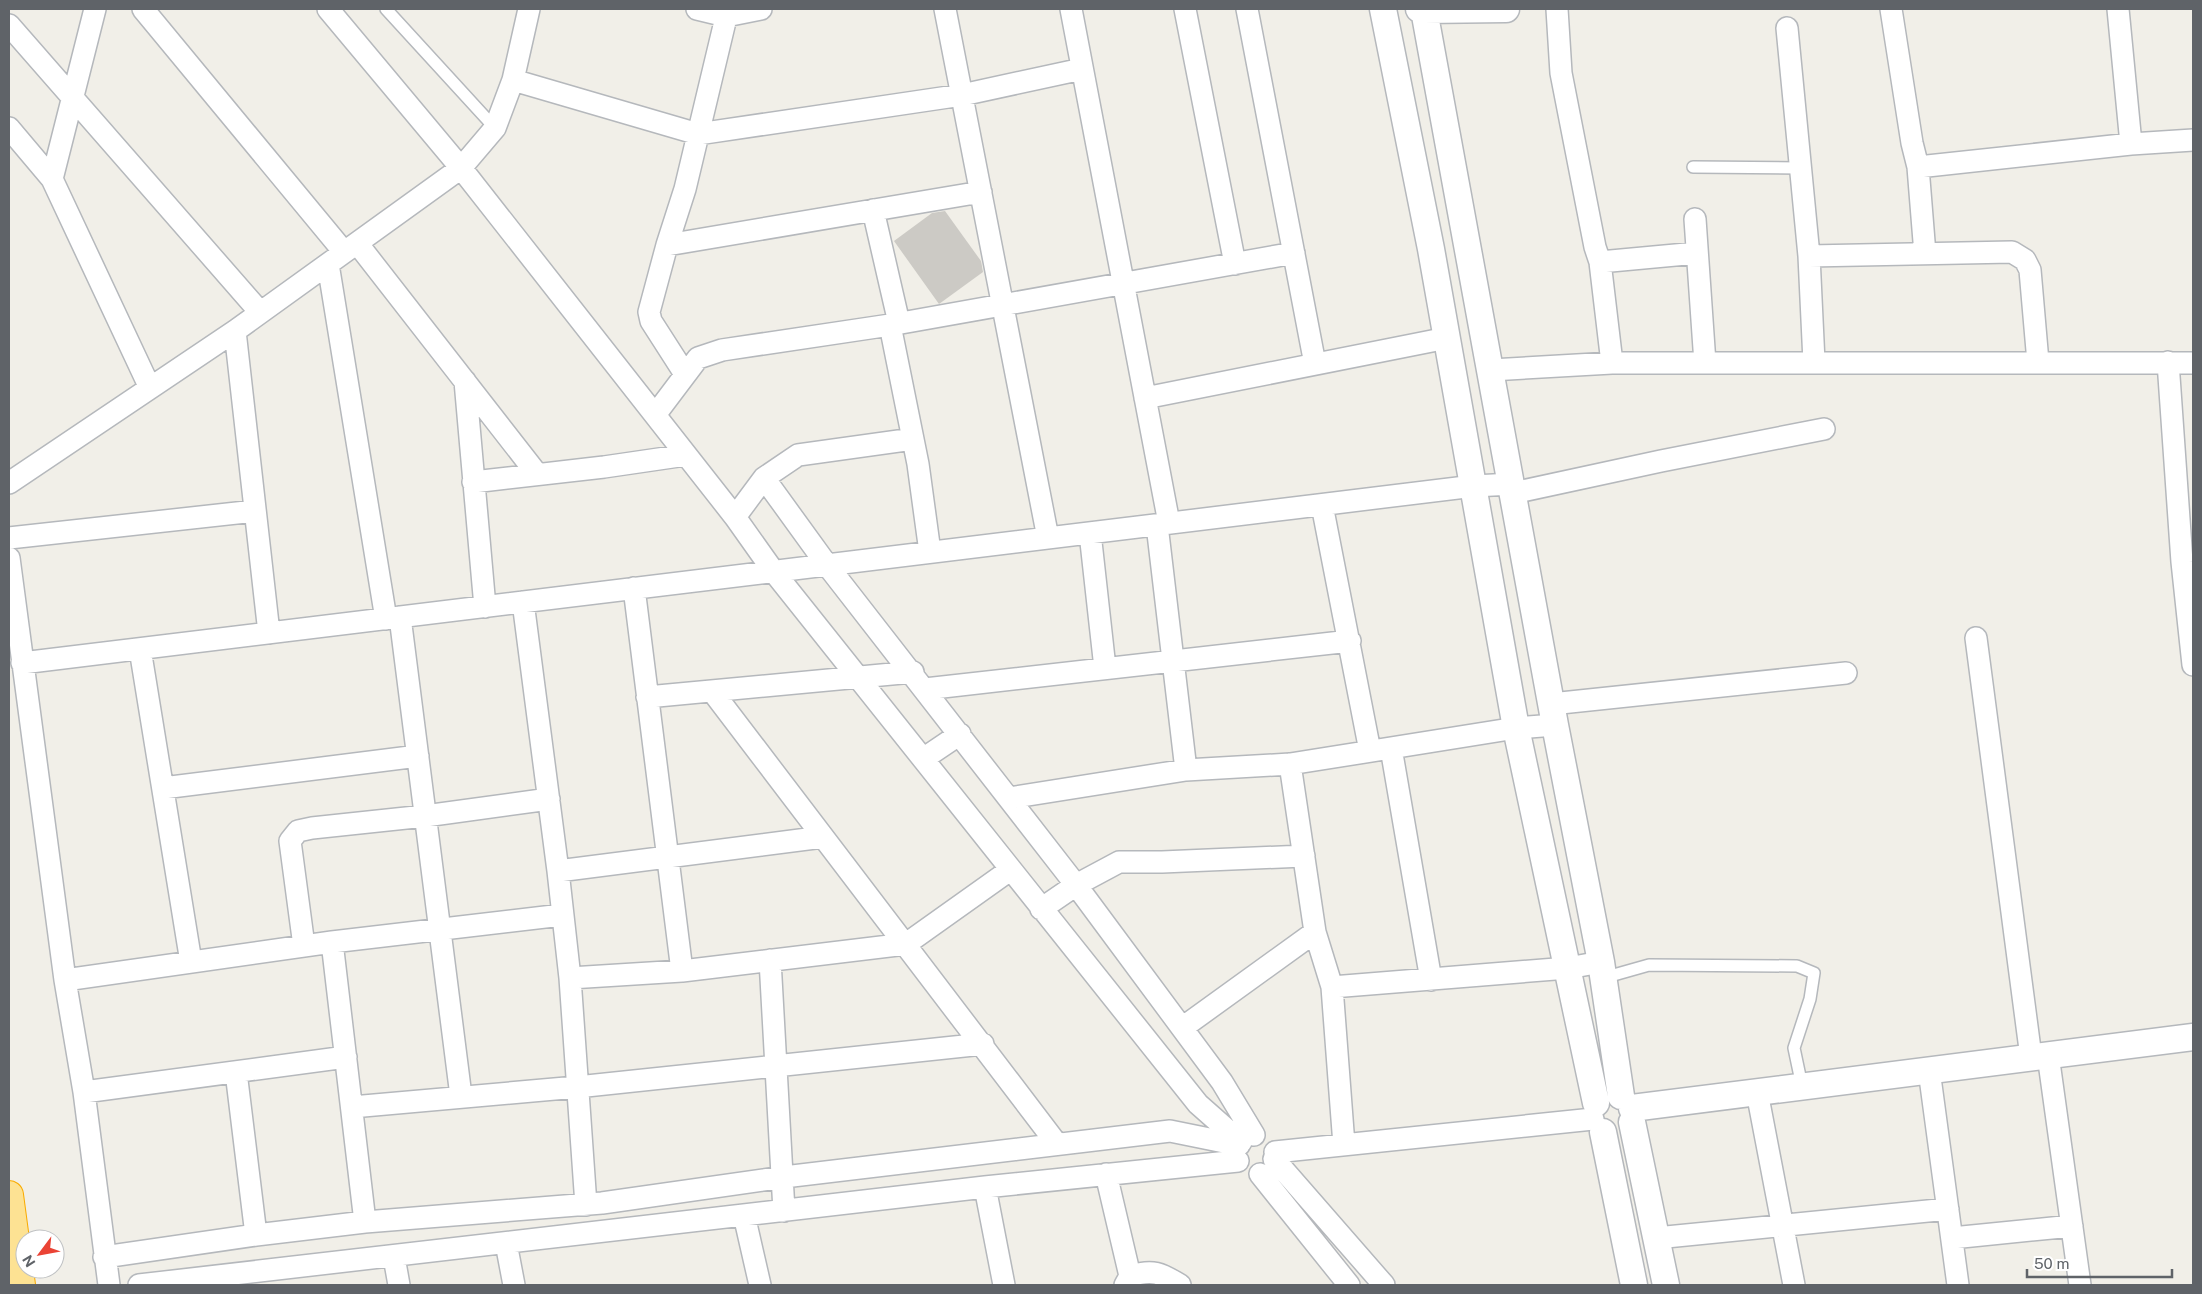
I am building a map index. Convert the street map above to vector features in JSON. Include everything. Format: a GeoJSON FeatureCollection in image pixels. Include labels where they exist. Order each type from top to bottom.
{"type":"FeatureCollection","features":[{"type":"Feature","properties":{"kind":"highway"},"geometry":{"type":"LineString","coordinates":[[9,1195],[21,1285]]}},
{"type":"Feature","properties":{"kind":"street"},"geometry":{"type":"LineString","coordinates":[[52,179],[95,9]]}},
{"type":"Feature","properties":{"kind":"street"},"geometry":{"type":"LineString","coordinates":[[143,9],[343,253],[465,381],[536,474]]}},
{"type":"Feature","properties":{"kind":"street"},"geometry":{"type":"LineString","coordinates":[[328,9],[460,168],[735,517],[774,572],[860,678],[1041,909],[1198,1104],[1243,1146]]}},
{"type":"Feature","properties":{"kind":"street"},"geometry":{"type":"LineString","coordinates":[[9,483],[235,331],[460,168],[495,128],[513,80],[529,9]]}},
{"type":"Feature","properties":{"kind":"street"},"geometry":{"type":"LineString","coordinates":[[697,9],[727,12],[761,9]]}},
{"type":"Feature","properties":{"kind":"street"},"geometry":{"type":"LineString","coordinates":[[945,9],[1048,538]]}},
{"type":"Feature","properties":{"kind":"street"},"geometry":{"type":"LineString","coordinates":[[1071,9],[1145,398],[1163,524],[1173,660],[1186,770]]}},
{"type":"Feature","properties":{"kind":"street"},"geometry":{"type":"LineString","coordinates":[[1185,9],[1235,264]]}},
{"type":"Feature","properties":{"kind":"street"},"geometry":{"type":"LineString","coordinates":[[1247,9],[1315,364]]}},
{"type":"Feature","properties":{"kind":"street"},"geometry":{"type":"LineString","coordinates":[[1383,9],[1447,338],[1516,728],[1568,968],[1597,1118],[1634,1285]]}},
{"type":"Feature","properties":{"kind":"street"},"geometry":{"type":"LineString","coordinates":[[1494,9],[1422,10],[1628,1108],[1666,1285]]}},
{"type":"Feature","properties":{"kind":"street"},"geometry":{"type":"LineString","coordinates":[[1557,9],[1561,73],[1595,248],[1600,262],[1612,363]]}},
{"type":"Feature","properties":{"kind":"street"},"geometry":{"type":"LineString","coordinates":[[1891,9],[1912,143],[1918,167],[1925,254]]}},
{"type":"Feature","properties":{"kind":"street"},"geometry":{"type":"LineString","coordinates":[[2118,9],[2131,144]]}},
{"type":"Feature","properties":{"kind":"street"},"geometry":{"type":"LineString","coordinates":[[685,374],[651,321],[649,312],[667,245],[685,189],[727,12]]}},
{"type":"Feature","properties":{"kind":"street"},"geometry":{"type":"LineString","coordinates":[[9,25],[260,312]]}},
{"type":"Feature","properties":{"kind":"street"},"geometry":{"type":"LineString","coordinates":[[1787,28],[1809,256],[1814,362]]}},
{"type":"Feature","properties":{"kind":"street"},"geometry":{"type":"LineString","coordinates":[[513,80],[698,134],[962,95],[1082,69]]}},
{"type":"Feature","properties":{"kind":"street"},"geometry":{"type":"LineString","coordinates":[[9,128],[52,179],[150,388]]}},
{"type":"Feature","properties":{"kind":"street"},"geometry":{"type":"LineString","coordinates":[[1918,167],[2131,144],[2193,140]]}},
{"type":"Feature","properties":{"kind":"street"},"geometry":{"type":"LineString","coordinates":[[667,245],[981,192]]}},
{"type":"Feature","properties":{"kind":"street"},"geometry":{"type":"LineString","coordinates":[[873,210],[895,324],[930,552]]}},
{"type":"Feature","properties":{"kind":"street"},"geometry":{"type":"LineString","coordinates":[[1695,219],[1705,363]]}},
{"type":"Feature","properties":{"kind":"street"},"geometry":{"type":"LineString","coordinates":[[1809,256],[2012,252],[2025,260],[2030,270],[2038,362]]}},
{"type":"Feature","properties":{"kind":"street"},"geometry":{"type":"LineString","coordinates":[[343,253],[393,618],[418,756],[461,1096]]}},
{"type":"Feature","properties":{"kind":"street"},"geometry":{"type":"LineString","coordinates":[[655,415],[698,358],[722,350],[895,324],[1294,253]]}},
{"type":"Feature","properties":{"kind":"street"},"geometry":{"type":"LineString","coordinates":[[1600,262],[1697,253]]}},
{"type":"Feature","properties":{"kind":"street"},"geometry":{"type":"LineString","coordinates":[[235,331],[269,633]]}},
{"type":"Feature","properties":{"kind":"street"},"geometry":{"type":"LineString","coordinates":[[1145,398],[1447,338]]}},
{"type":"Feature","properties":{"kind":"street"},"geometry":{"type":"LineString","coordinates":[[2168,362],[2188,561],[2193,665]]}},
{"type":"Feature","properties":{"kind":"street"},"geometry":{"type":"LineString","coordinates":[[1491,370],[1612,363],[2193,363]]}},
{"type":"Feature","properties":{"kind":"street"},"geometry":{"type":"LineString","coordinates":[[465,381],[485,607]]}},
{"type":"Feature","properties":{"kind":"street"},"geometry":{"type":"LineString","coordinates":[[22,663],[1474,486],[1512,489],[1824,429]]}},
{"type":"Feature","properties":{"kind":"street"},"geometry":{"type":"LineString","coordinates":[[735,517],[764,478],[798,455],[913,439]]}},
{"type":"Feature","properties":{"kind":"street"},"geometry":{"type":"LineString","coordinates":[[474,482],[604,467],[686,455]]}},
{"type":"Feature","properties":{"kind":"street"},"geometry":{"type":"LineString","coordinates":[[764,478],[828,565],[913,672],[1076,885],[1222,1082],[1243,1146],[1242,1169],[1251,1173],[1270,1162],[1344,1145],[1597,1118]]}},
{"type":"Feature","properties":{"kind":"street"},"geometry":{"type":"LineString","coordinates":[[1322,505],[1350,641],[1380,749],[1431,980]]}},
{"type":"Feature","properties":{"kind":"street"},"geometry":{"type":"LineString","coordinates":[[9,538],[255,511]]}},
{"type":"Feature","properties":{"kind":"street"},"geometry":{"type":"LineString","coordinates":[[1090,533],[1104,668]]}},
{"type":"Feature","properties":{"kind":"street"},"geometry":{"type":"LineString","coordinates":[[9,558],[65,980],[84,1092],[108,1285]]}},
{"type":"Feature","properties":{"kind":"street"},"geometry":{"type":"LineString","coordinates":[[634,588],[682,971]]}},
{"type":"Feature","properties":{"kind":"street"},"geometry":{"type":"LineString","coordinates":[[523,602],[570,978],[577,1088],[594,1204],[604,1232]]}},
{"type":"Feature","properties":{"kind":"street"},"geometry":{"type":"LineString","coordinates":[[1976,638],[2039,1056],[2072,1226],[2080,1285]]}},
{"type":"Feature","properties":{"kind":"street"},"geometry":{"type":"LineString","coordinates":[[926,689],[1350,641]]}},
{"type":"Feature","properties":{"kind":"street"},"geometry":{"type":"LineString","coordinates":[[140,649],[191,962]]}},
{"type":"Feature","properties":{"kind":"street"},"geometry":{"type":"LineString","coordinates":[[648,697],[913,672]]}},
{"type":"Feature","properties":{"kind":"street"},"geometry":{"type":"LineString","coordinates":[[1009,798],[1186,770],[1290,764],[1516,728],[1553,714],[1846,673]]}},
{"type":"Feature","properties":{"kind":"street"},"geometry":{"type":"LineString","coordinates":[[712,691],[1058,1144]]}},
{"type":"Feature","properties":{"kind":"street"},"geometry":{"type":"LineString","coordinates":[[923,759],[960,734]]}},
{"type":"Feature","properties":{"kind":"street"},"geometry":{"type":"LineString","coordinates":[[163,788],[418,756]]}},
{"type":"Feature","properties":{"kind":"street"},"geometry":{"type":"LineString","coordinates":[[1290,764],[1315,932],[1332,987],[1344,1145]]}},
{"type":"Feature","properties":{"kind":"street"},"geometry":{"type":"LineString","coordinates":[[304,946],[290,841],[298,832],[312,828],[425,816],[549,799]]}},
{"type":"Feature","properties":{"kind":"street"},"geometry":{"type":"LineString","coordinates":[[558,871],[823,837]]}},
{"type":"Feature","properties":{"kind":"street"},"geometry":{"type":"LineString","coordinates":[[1041,909],[1076,885],[1119,862],[1304,856]]}},
{"type":"Feature","properties":{"kind":"street"},"geometry":{"type":"LineString","coordinates":[[570,978],[682,971],[906,944],[1010,870]]}},
{"type":"Feature","properties":{"kind":"street"},"geometry":{"type":"LineString","coordinates":[[65,980],[332,942],[440,931],[562,915]]}},
{"type":"Feature","properties":{"kind":"street"},"geometry":{"type":"LineString","coordinates":[[1182,1028],[1315,932]]}},
{"type":"Feature","properties":{"kind":"street"},"geometry":{"type":"LineString","coordinates":[[332,942],[365,1222]]}},
{"type":"Feature","properties":{"kind":"street"},"geometry":{"type":"LineString","coordinates":[[770,960],[784,1177],[784,1211]]}},
{"type":"Feature","properties":{"kind":"street"},"geometry":{"type":"LineString","coordinates":[[1332,987],[1568,968],[1602,970]]}},
{"type":"Feature","properties":{"kind":"street"},"geometry":{"type":"LineString","coordinates":[[1597,1118],[1603,1097],[1612,1094],[1628,1108],[2193,1037]]}},
{"type":"Feature","properties":{"kind":"street"},"geometry":{"type":"LineString","coordinates":[[352,1107],[461,1096],[577,1088],[983,1044]]}},
{"type":"Feature","properties":{"kind":"street"},"geometry":{"type":"LineString","coordinates":[[84,1092],[346,1057]]}},
{"type":"Feature","properties":{"kind":"street"},"geometry":{"type":"LineString","coordinates":[[1929,1070],[1958,1285]]}},
{"type":"Feature","properties":{"kind":"street"},"geometry":{"type":"LineString","coordinates":[[236,1072],[256,1235]]}},
{"type":"Feature","properties":{"kind":"street"},"geometry":{"type":"LineString","coordinates":[[1757,1092],[1794,1285]]}},
{"type":"Feature","properties":{"kind":"street"},"geometry":{"type":"LineString","coordinates":[[1597,1118],[1614,1135],[1625,1131],[1628,1108]]}},
{"type":"Feature","properties":{"kind":"street"},"geometry":{"type":"LineString","coordinates":[[104,1258],[256,1235],[365,1222],[594,1204],[784,1177],[1170,1131],[1243,1146]]}},
{"type":"Feature","properties":{"kind":"street"},"geometry":{"type":"LineString","coordinates":[[139,1285],[1106,1174],[1268,1140],[1270,1162],[1349,1285]]}},
{"type":"Feature","properties":{"kind":"street"},"geometry":{"type":"LineString","coordinates":[[1270,1162],[1384,1285]]}},
{"type":"Feature","properties":{"kind":"street"},"geometry":{"type":"LineString","coordinates":[[1106,1174],[1127,1281],[1150,1271],[1164,1275],[1180,1285]]}},
{"type":"Feature","properties":{"kind":"street"},"geometry":{"type":"LineString","coordinates":[[985,1187],[1004,1285]]}},
{"type":"Feature","properties":{"kind":"street"},"geometry":{"type":"LineString","coordinates":[[1656,1238],[1948,1209]]}},
{"type":"Feature","properties":{"kind":"street"},"geometry":{"type":"LineString","coordinates":[[744,1216],[760,1285]]}},
{"type":"Feature","properties":{"kind":"street"},"geometry":{"type":"LineString","coordinates":[[1952,1238],[2072,1226]]}},
{"type":"Feature","properties":{"kind":"street"},"geometry":{"type":"LineString","coordinates":[[506,1243],[514,1285]]}},
{"type":"Feature","properties":{"kind":"street"},"geometry":{"type":"LineString","coordinates":[[394,1257],[399,1285]]}},
{"type":"Feature","properties":{"kind":"lane"},"geometry":{"type":"LineString","coordinates":[[386,9],[495,128]]}},
{"type":"Feature","properties":{"kind":"lane"},"geometry":{"type":"LineString","coordinates":[[1693,167],[1800,168]]}},
{"type":"Feature","properties":{"kind":"lane"},"geometry":{"type":"LineString","coordinates":[[1602,970],[1649,965],[1796,966],[1814,973],[1810,999],[1794,1048],[1802,1086]]}},
{"type":"Feature","properties":{"kind":"building"},"geometry":{"type":"Polygon","coordinates":[[[945,211],[981,261],[983,272],[939,304],[894,241],[932,213],[945,211]]]}}]}
